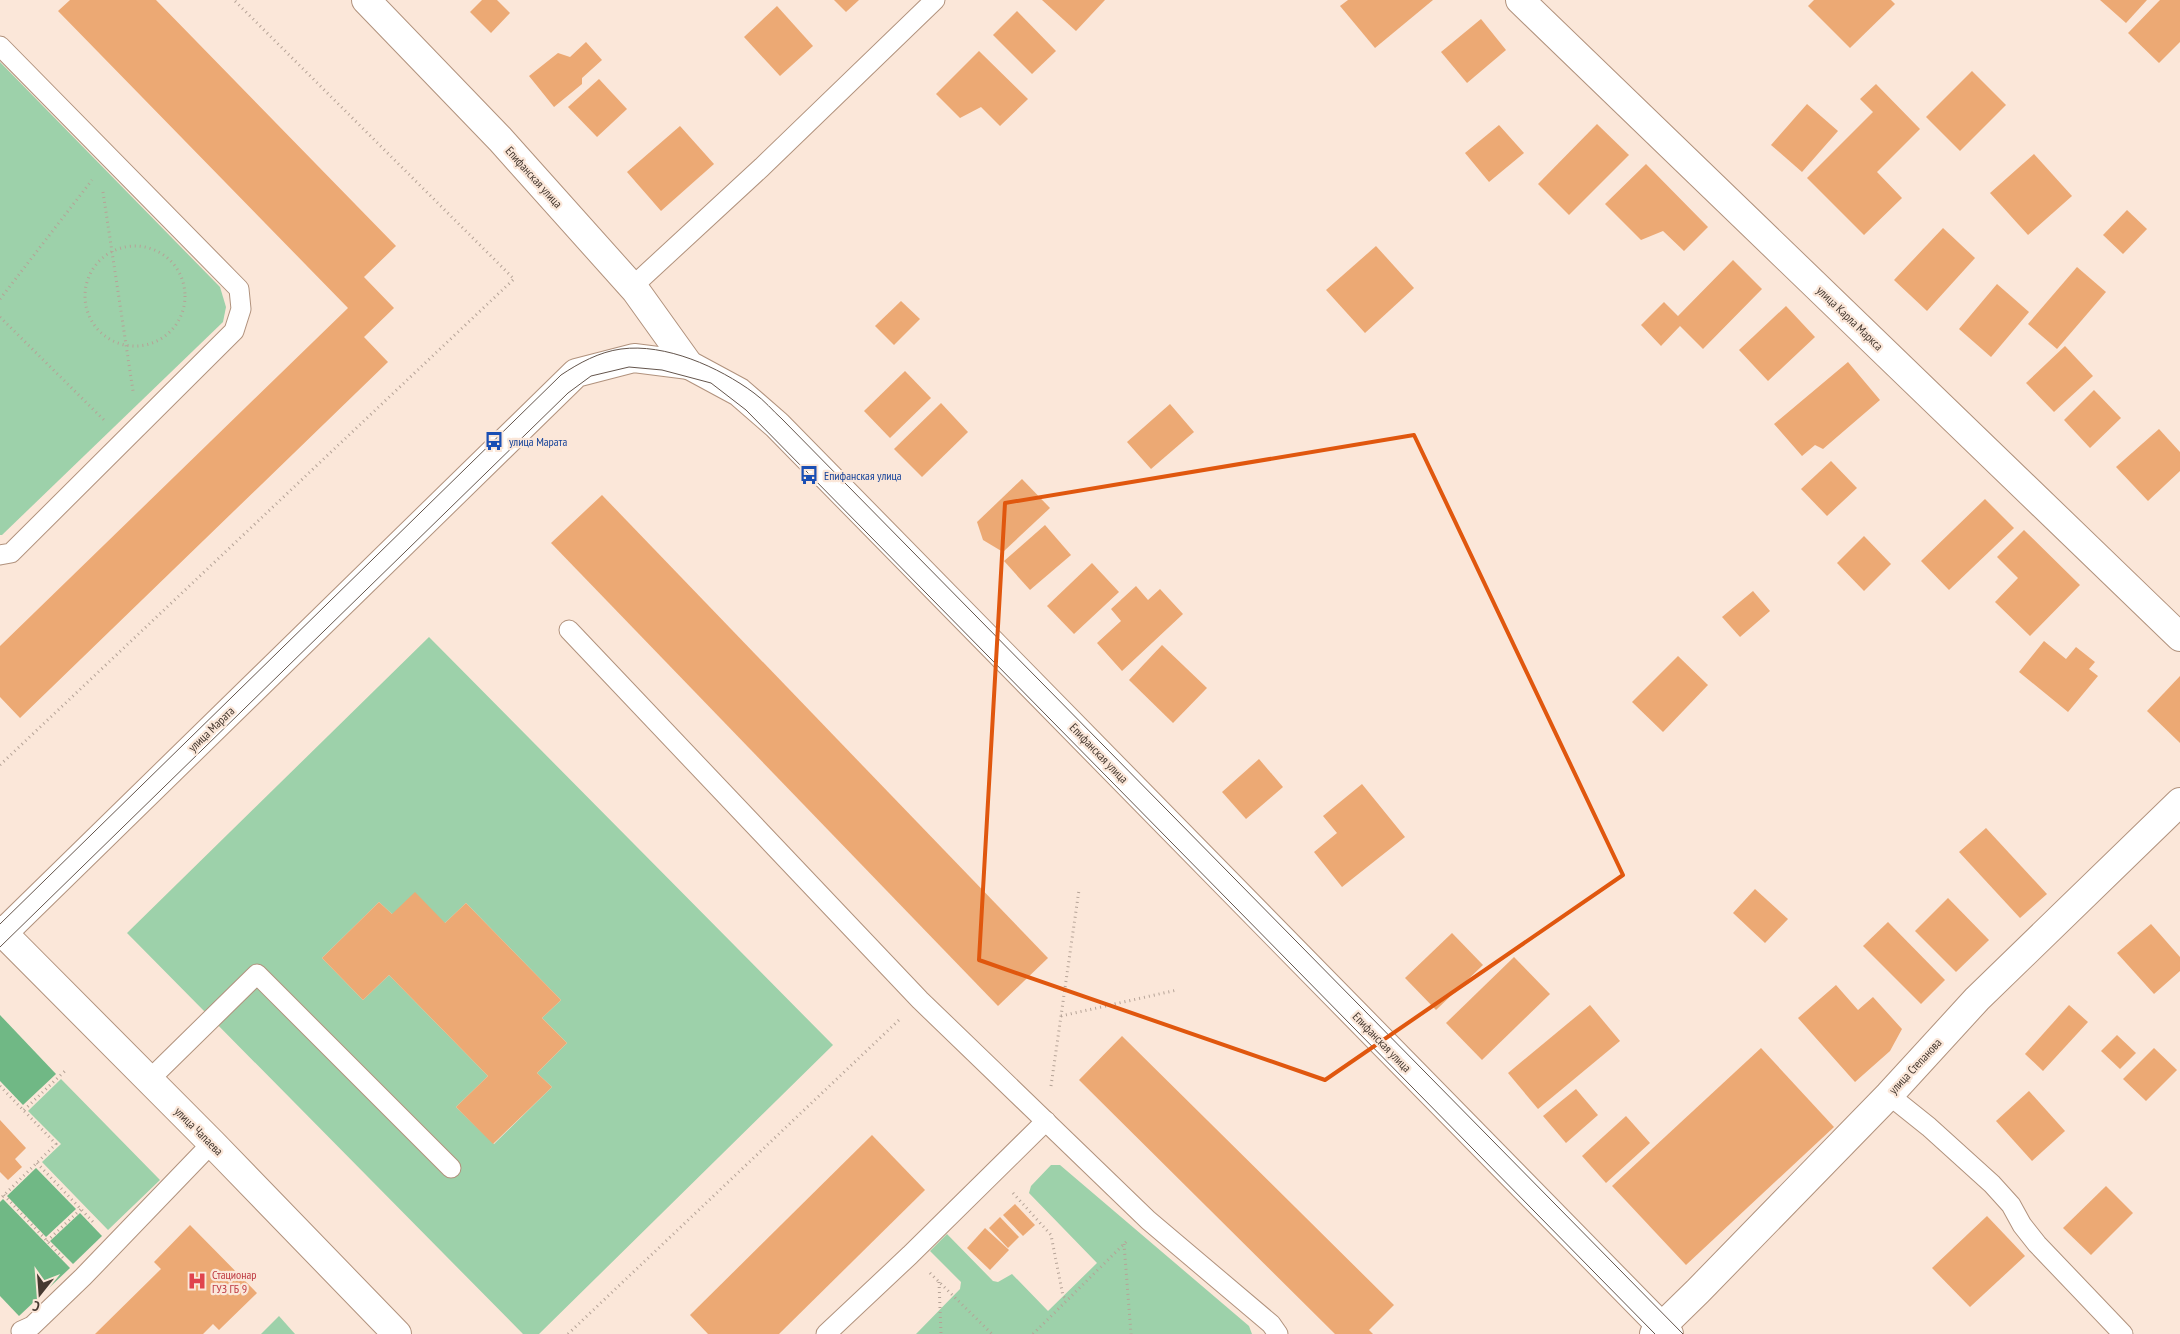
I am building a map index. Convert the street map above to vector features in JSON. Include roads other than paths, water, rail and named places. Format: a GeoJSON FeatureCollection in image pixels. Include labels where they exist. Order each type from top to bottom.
{"type":"FeatureCollection","features":[{"type":"Feature","properties":{"kind":"street","name":"Епифанская улица"},"geometry":{"type":"LineString","coordinates":[[366,0],[500,139],[632,286],[689,365],[739,392],[777,425],[1662,1331]]}},
{"type":"Feature","properties":{"kind":"street","name":"улица Карла Маркса"},"geometry":{"type":"LineString","coordinates":[[1520,0],[2180,637]]}},
{"type":"Feature","properties":{"kind":"street","name":"улица Марата"},"geometry":{"type":"LineString","coordinates":[[1,933],[576,373],[634,358],[689,365]]}},
{"type":"Feature","properties":{"kind":"street","name":"улица Степанова"},"geometry":{"type":"LineString","coordinates":[[1662,1331],[1889,1095],[1977,999],[2180,802]]}},
{"type":"Feature","properties":{"kind":"street","name":"улица Чапаева"},"geometry":{"type":"LineString","coordinates":[[1,933],[212,1143],[397,1334]]}},
{"type":"Feature","properties":{"kind":"lane"},"geometry":{"type":"LineString","coordinates":[[632,286],[762,167],[935,0]]}},
{"type":"Feature","properties":{"kind":"lane"},"geometry":{"type":"LineString","coordinates":[[0,46],[239,290],[241,310],[234,331],[11,553],[0,555]]}},
{"type":"Feature","properties":{"kind":"lane"},"geometry":{"type":"LineString","coordinates":[[569,630],[920,1000],[1148,1220],[1271,1324],[1278,1334]]}},
{"type":"Feature","properties":{"kind":"lane"},"geometry":{"type":"LineString","coordinates":[[149,1080],[257,974],[451,1168]]}},
{"type":"Feature","properties":{"kind":"lane"},"geometry":{"type":"LineString","coordinates":[[1889,1095],[1929,1127],[1992,1184],[2011,1205],[2022,1225],[2037,1244],[2123,1334]]}},
{"type":"Feature","properties":{"kind":"lane"},"geometry":{"type":"LineString","coordinates":[[826,1334],[910,1255],[1046,1121]]}},
{"type":"Feature","properties":{"kind":"lane"},"geometry":{"type":"LineString","coordinates":[[21,1331],[32,1326],[83,1277],[212,1143]]}},
{"type":"Feature","properties":{"kind":"tram line"},"geometry":{"type":"LineString","coordinates":[[0,924],[561,375],[575,366],[613,350],[638,348],[673,353],[725,374],[765,402],[1683,1334]]}},
{"type":"Feature","properties":{"kind":"tram line"},"geometry":{"type":"LineString","coordinates":[[0,947],[568,393],[591,376],[629,367],[662,370],[711,383],[746,410],[1655,1334]]}},
{"type":"Feature","properties":{"kind":"place","name":"улица Марата"},"geometry":{"type":"Point","coordinates":[494,441]}},
{"type":"Feature","properties":{"kind":"place","name":"Епифанская улица"},"geometry":{"type":"Point","coordinates":[809,475]}},
{"type":"Feature","properties":{"kind":"place","name":"Стационар ГУЗ ГБ 9"},"geometry":{"type":"Point","coordinates":[197,1281]}}]}
